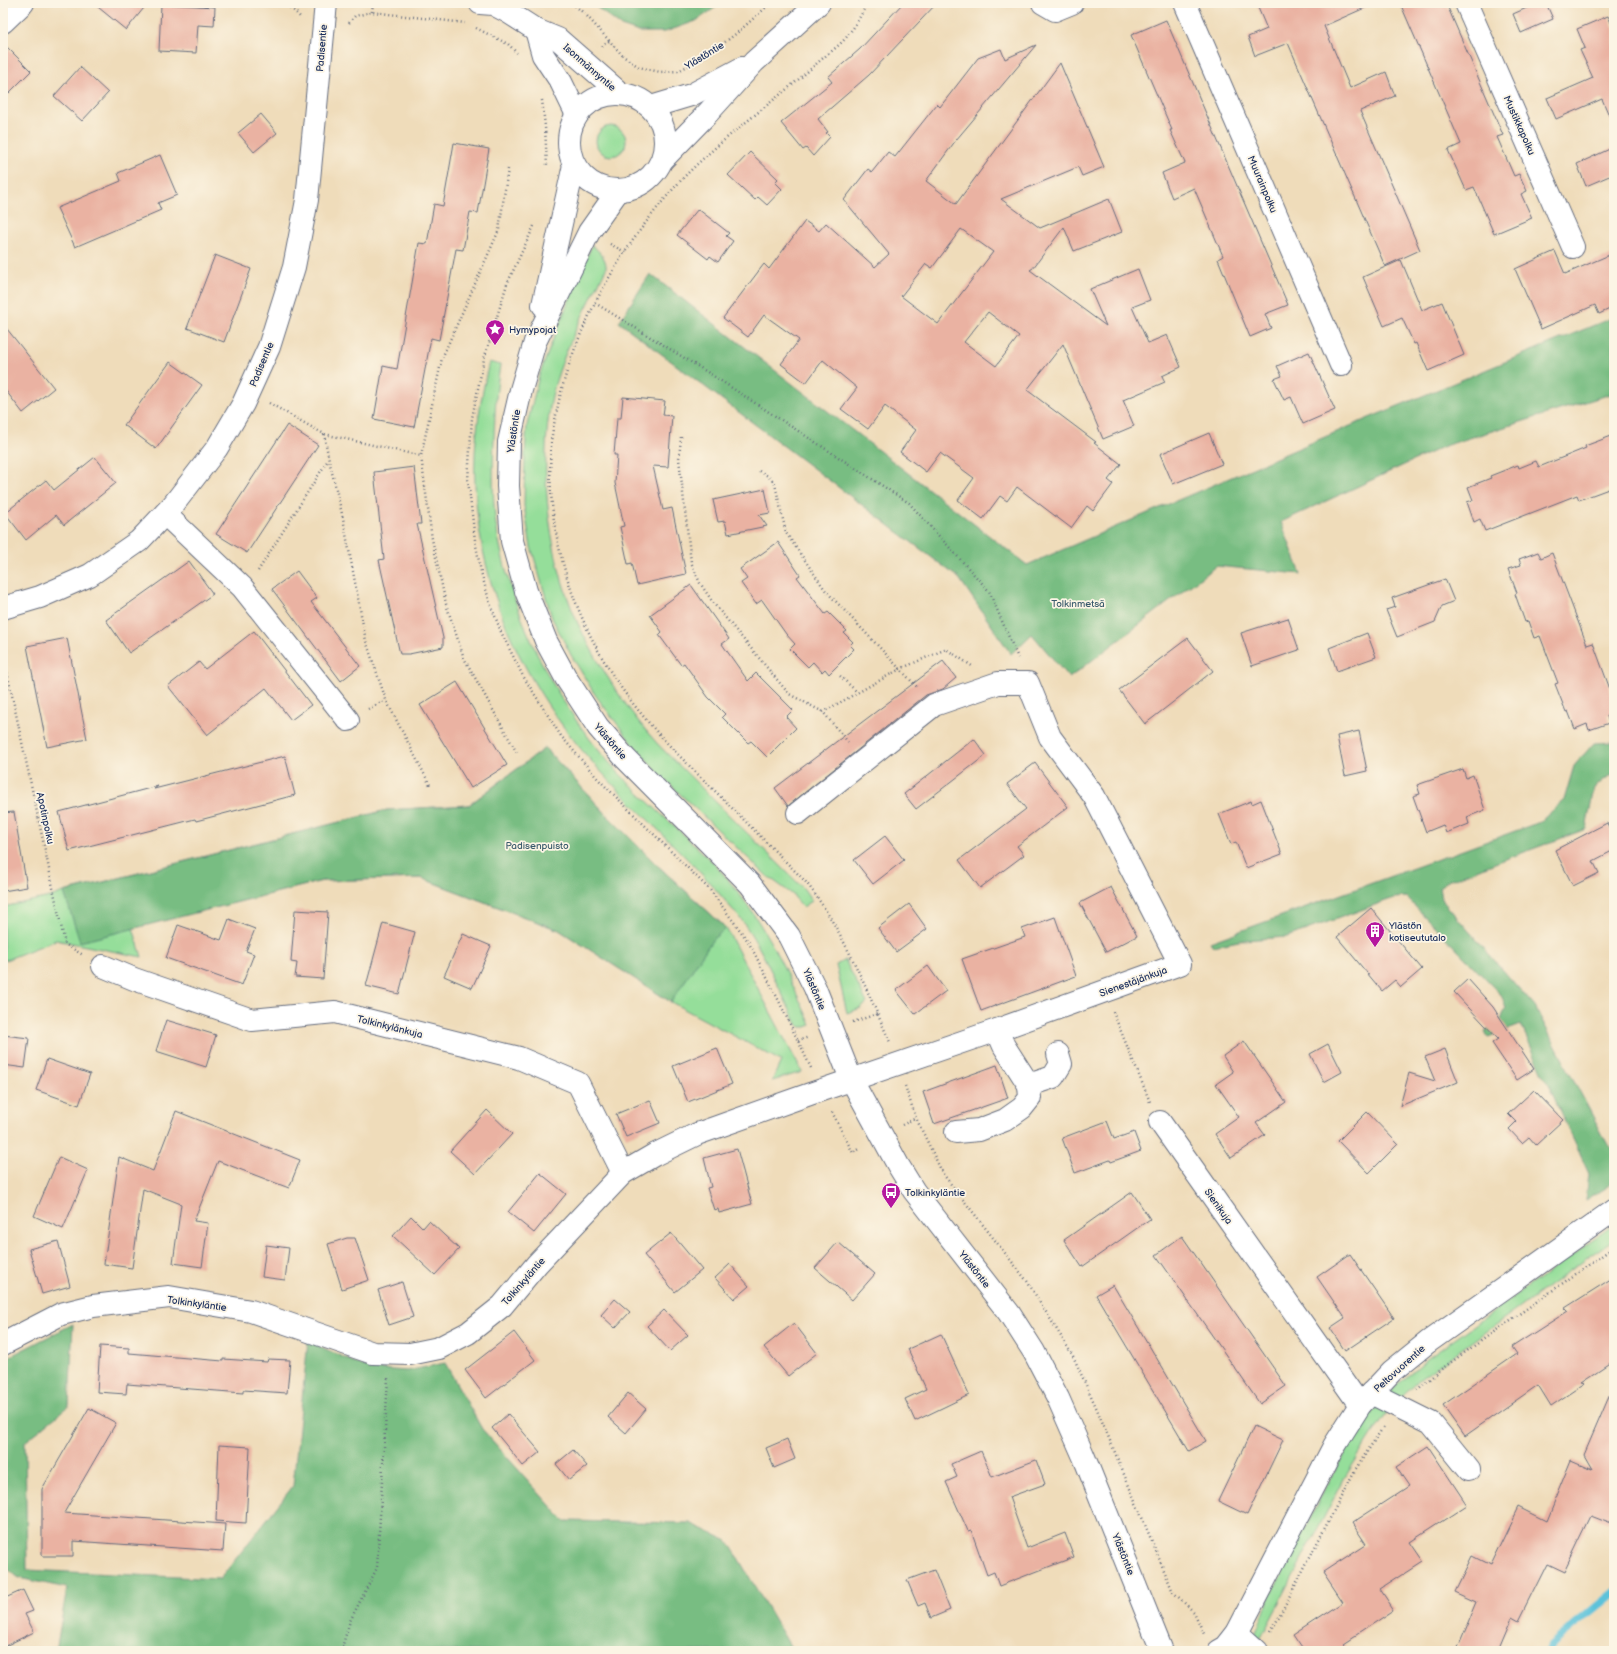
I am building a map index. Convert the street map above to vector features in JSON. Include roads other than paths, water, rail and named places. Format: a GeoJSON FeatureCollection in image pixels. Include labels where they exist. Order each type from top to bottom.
{"type":"FeatureCollection","features":[{"type":"Feature","properties":{"kind":"street"},"geometry":{"type":"LineString","coordinates":[[3,22],[23,3]]}},
{"type":"Feature","properties":{"kind":"street","name":"Padisentie"},"geometry":{"type":"LineString","coordinates":[[3,608],[40,597],[90,575],[139,541],[165,514],[217,448],[243,404],[269,347],[294,267],[306,200],[326,3]]}},
{"type":"Feature","properties":{"kind":"street"},"geometry":{"type":"LineString","coordinates":[[663,159],[665,145],[664,129],[658,117],[650,107],[634,97],[621,94],[611,94],[594,100],[587,104],[577,115],[572,126],[569,146],[574,165],[583,177],[594,185],[605,189],[618,191],[634,188],[647,180],[657,170],[663,159],[706,115],[754,62],[819,3]]}},
{"type":"Feature","properties":{"kind":"street"},"geometry":{"type":"LineString","coordinates":[[1043,3],[1055,10],[1072,3]]}},
{"type":"Feature","properties":{"kind":"street","name":"Muurainpolku"},"geometry":{"type":"LineString","coordinates":[[1185,3],[1341,365]]}},
{"type":"Feature","properties":{"kind":"street","name":"Mustikkapolku"},"geometry":{"type":"LineString","coordinates":[[1466,3],[1573,247]]}},
{"type":"Feature","properties":{"kind":"street","name":"Isonmännyntie"},"geometry":{"type":"LineString","coordinates":[[489,4],[508,12],[536,30],[558,39],[621,94]]}},
{"type":"Feature","properties":{"kind":"street"},"geometry":{"type":"LineString","coordinates":[[536,30],[542,55],[561,82],[577,115]]}},
{"type":"Feature","properties":{"kind":"street"},"geometry":{"type":"LineString","coordinates":[[650,107],[691,95],[754,62]]}},
{"type":"Feature","properties":{"kind":"street","name":"Ylästöntie"},"geometry":{"type":"LineString","coordinates":[[574,165],[535,342],[520,390],[509,442],[508,486],[512,541],[526,591],[546,641],[566,678],[598,727],[625,758],[750,884],[789,936],[814,988],[852,1079],[898,1165],[914,1191],[1009,1313],[1034,1352],[1058,1398],[1084,1457],[1162,1651]]}},
{"type":"Feature","properties":{"kind":"street","name":"Ylästöntie"},"geometry":{"type":"LineString","coordinates":[[535,342],[589,232],[618,191]]}},
{"type":"Feature","properties":{"kind":"street"},"geometry":{"type":"LineString","coordinates":[[165,514],[245,592],[348,720]]}},
{"type":"Feature","properties":{"kind":"street","name":"Sienestäjänkuja"},"geometry":{"type":"LineString","coordinates":[[798,813],[934,705],[998,683],[1028,683],[1050,737],[1094,796],[1180,964],[997,1030],[852,1079]]}},
{"type":"Feature","properties":{"kind":"street","name":"Tolkinkylänkuja"},"geometry":{"type":"LineString","coordinates":[[103,966],[134,979],[252,1020],[335,1012],[518,1058],[578,1083],[623,1173]]}},
{"type":"Feature","properties":{"kind":"street"},"geometry":{"type":"LineString","coordinates":[[956,1132],[979,1130],[1005,1120],[1022,1108],[1030,1098],[1029,1085],[1004,1046],[997,1030]]}},
{"type":"Feature","properties":{"kind":"street"},"geometry":{"type":"LineString","coordinates":[[1029,1085],[1053,1077],[1061,1064],[1058,1054]]}},
{"type":"Feature","properties":{"kind":"street","name":"Tolkinkyläntie"},"geometry":{"type":"LineString","coordinates":[[3,1344],[61,1314],[94,1306],[169,1298],[251,1311],[373,1353],[410,1354],[439,1348],[468,1333],[502,1306],[537,1264],[623,1173],[654,1155],[697,1134],[852,1079]]}},
{"type":"Feature","properties":{"kind":"street","name":"Sienikuja"},"geometry":{"type":"LineString","coordinates":[[1160,1122],[1366,1399]]}},
{"type":"Feature","properties":{"kind":"street","name":"Peltovuorentie"},"geometry":{"type":"LineString","coordinates":[[1219,1651],[1226,1647],[1237,1633],[1334,1446],[1366,1399],[1392,1372],[1428,1342],[1614,1210]]}},
{"type":"Feature","properties":{"kind":"street"},"geometry":{"type":"LineString","coordinates":[[1366,1399],[1431,1423],[1469,1470]]}},
{"type":"Feature","properties":{"kind":"street"},"geometry":{"type":"LineString","coordinates":[[1237,1633],[1257,1651]]}},
{"type":"Feature","properties":{"kind":"waterway"},"geometry":{"type":"LineString","coordinates":[[1549,1651],[1551,1645],[1614,1593]]}},
{"type":"Feature","properties":{"kind":"place","name":"Hymypojat"},"geometry":{"type":"Point","coordinates":[495,346]}},
{"type":"Feature","properties":{"kind":"place","name":"Ylästön kotiseututalo"},"geometry":{"type":"Point","coordinates":[1375,948]}},
{"type":"Feature","properties":{"kind":"place","name":"Tolkinkyläntie"},"geometry":{"type":"Point","coordinates":[891,1209]}},
{"type":"Feature","properties":{"kind":"park label","name":"Tolkinmetsä"},"geometry":{"type":"Point","coordinates":[1078,603]}},
{"type":"Feature","properties":{"kind":"park label","name":"Padisenpuisto"},"geometry":{"type":"Point","coordinates":[537,845]}}]}
